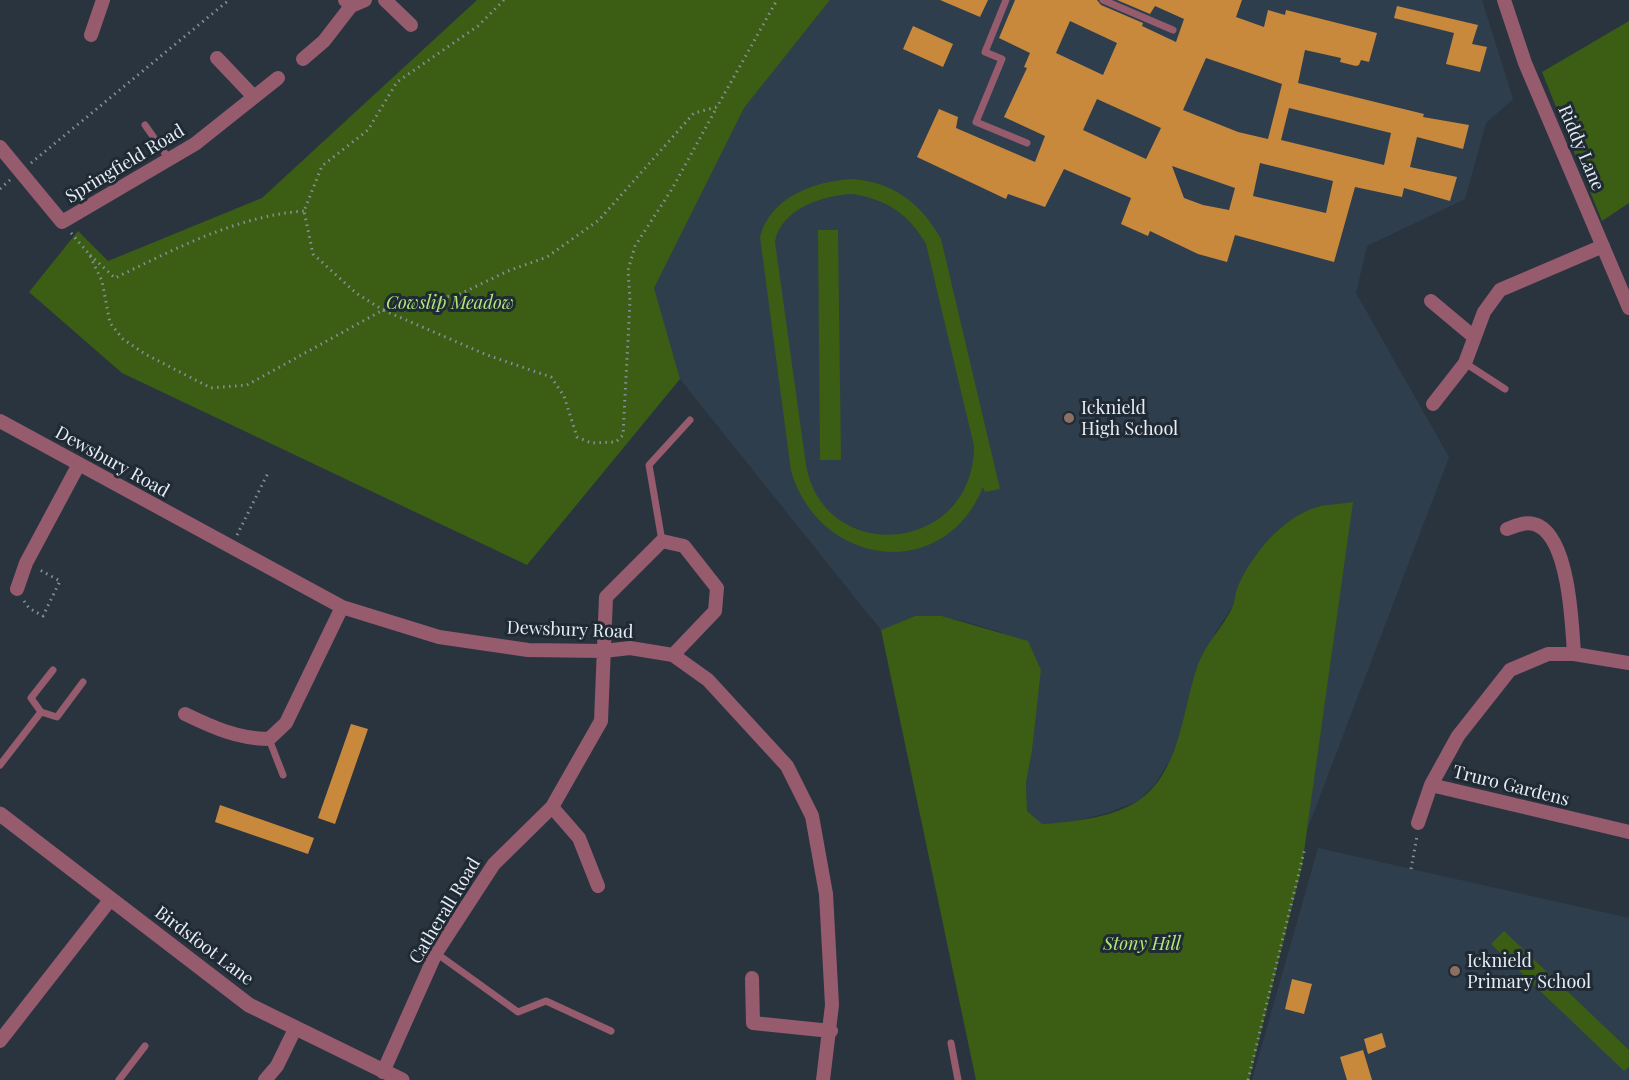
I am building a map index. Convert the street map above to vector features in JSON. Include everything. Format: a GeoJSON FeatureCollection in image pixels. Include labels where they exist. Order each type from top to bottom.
{"type":"FeatureCollection","features":[{"type":"Feature","properties":{"kind":"street"},"geometry":{"type":"LineString","coordinates":[[90,36],[103,0]]}},
{"type":"Feature","properties":{"kind":"street"},"geometry":{"type":"LineString","coordinates":[[303,59],[324,41],[348,3],[365,0]]}},
{"type":"Feature","properties":{"kind":"street"},"geometry":{"type":"LineString","coordinates":[[385,0],[411,25]]}},
{"type":"Feature","properties":{"kind":"street","name":"Riddy Lane"},"geometry":{"type":"LineString","coordinates":[[1504,0],[1526,63],[1627,299]]}},
{"type":"Feature","properties":{"kind":"street"},"geometry":{"type":"LineString","coordinates":[[217,58],[254,97]]}},
{"type":"Feature","properties":{"kind":"street","name":"Springfield Road"},"geometry":{"type":"LineString","coordinates":[[0,147],[62,222],[195,144],[278,78]]}},
{"type":"Feature","properties":{"kind":"street"},"geometry":{"type":"LineString","coordinates":[[1433,404],[1465,363],[1484,312],[1500,290],[1603,246]]}},
{"type":"Feature","properties":{"kind":"street"},"geometry":{"type":"LineString","coordinates":[[1431,301],[1474,337]]}},
{"type":"Feature","properties":{"kind":"street","name":"Dewsbury Road"},"geometry":{"type":"LineString","coordinates":[[0,421],[342,607],[439,637],[528,650],[604,651],[630,648],[673,655],[708,680],[787,766],[812,816],[826,894],[832,1005],[831,1031],[823,1080]]}},
{"type":"Feature","properties":{"kind":"street"},"geometry":{"type":"LineString","coordinates":[[17,589],[26,563],[79,464]]}},
{"type":"Feature","properties":{"kind":"street"},"geometry":{"type":"LineString","coordinates":[[1507,529],[1527,522],[1540,526],[1549,536],[1568,585],[1574,654]]}},
{"type":"Feature","properties":{"kind":"street"},"geometry":{"type":"LineString","coordinates":[[662,541],[684,546],[717,588],[715,611],[673,655]]}},
{"type":"Feature","properties":{"kind":"street","name":"Catherall Road"},"geometry":{"type":"LineString","coordinates":[[383,1072],[436,953],[494,864],[552,807],[601,721],[606,597],[662,541]]}},
{"type":"Feature","properties":{"kind":"street"},"geometry":{"type":"LineString","coordinates":[[185,714],[221,731],[253,739],[269,739],[286,723],[342,607]]}},
{"type":"Feature","properties":{"kind":"street","name":"Truro Gardens"},"geometry":{"type":"LineString","coordinates":[[1629,663],[1574,654],[1548,654],[1510,670],[1458,736],[1431,785],[1629,832]]}},
{"type":"Feature","properties":{"kind":"street"},"geometry":{"type":"LineString","coordinates":[[1418,822],[1431,785]]}},
{"type":"Feature","properties":{"kind":"street"},"geometry":{"type":"LineString","coordinates":[[552,807],[579,838],[598,886]]}},
{"type":"Feature","properties":{"kind":"street","name":"Birdsfoot Lane"},"geometry":{"type":"LineString","coordinates":[[0,814],[249,1005],[402,1080]]}},
{"type":"Feature","properties":{"kind":"street"},"geometry":{"type":"LineString","coordinates":[[0,1041],[110,900]]}},
{"type":"Feature","properties":{"kind":"street"},"geometry":{"type":"LineString","coordinates":[[752,978],[753,1023],[831,1031]]}},
{"type":"Feature","properties":{"kind":"street"},"geometry":{"type":"LineString","coordinates":[[265,1080],[277,1066],[295,1029]]}},
{"type":"Feature","properties":{"kind":"lane"},"geometry":{"type":"LineString","coordinates":[[1006,0],[985,52],[1002,59],[976,122],[1027,143]]}},
{"type":"Feature","properties":{"kind":"lane"},"geometry":{"type":"LineString","coordinates":[[1103,0],[1173,30]]}},
{"type":"Feature","properties":{"kind":"lane"},"geometry":{"type":"LineString","coordinates":[[145,125],[169,159]]}},
{"type":"Feature","properties":{"kind":"lane"},"geometry":{"type":"LineString","coordinates":[[1465,363],[1504,388]]}},
{"type":"Feature","properties":{"kind":"lane"},"geometry":{"type":"LineString","coordinates":[[662,541],[649,465],[690,420]]}},
{"type":"Feature","properties":{"kind":"lane"},"geometry":{"type":"LineString","coordinates":[[53,670],[31,698],[41,712],[57,717],[83,682]]}},
{"type":"Feature","properties":{"kind":"lane"},"geometry":{"type":"LineString","coordinates":[[0,765],[41,712]]}},
{"type":"Feature","properties":{"kind":"lane"},"geometry":{"type":"LineString","coordinates":[[269,739],[283,775]]}},
{"type":"Feature","properties":{"kind":"lane"},"geometry":{"type":"LineString","coordinates":[[436,953],[518,1012],[546,1001],[611,1031]]}},
{"type":"Feature","properties":{"kind":"lane"},"geometry":{"type":"LineString","coordinates":[[951,1043],[958,1080]]}},
{"type":"Feature","properties":{"kind":"lane"},"geometry":{"type":"LineString","coordinates":[[119,1080],[145,1046]]}},
{"type":"Feature","properties":{"kind":"path"},"geometry":{"type":"LineString","coordinates":[[0,189],[229,0]]}},
{"type":"Feature","properties":{"kind":"path"},"geometry":{"type":"LineString","coordinates":[[504,0],[478,26],[397,82],[368,130],[322,166],[304,211],[313,254],[356,293],[383,310],[487,355],[551,377],[564,396],[577,437],[591,443],[616,442],[623,435],[630,301],[627,270],[634,246],[672,189],[777,0]]}},
{"type":"Feature","properties":{"kind":"path"},"geometry":{"type":"LineString","coordinates":[[88,254],[102,281],[110,323],[123,339],[145,354],[212,388],[247,385],[383,310],[460,294],[547,257],[599,220],[694,113],[717,107]]}},
{"type":"Feature","properties":{"kind":"path"},"geometry":{"type":"LineString","coordinates":[[62,222],[88,254],[115,278],[212,234],[272,213],[304,211]]}},
{"type":"Feature","properties":{"kind":"path"},"geometry":{"type":"LineString","coordinates":[[231,547],[268,473]]}},
{"type":"Feature","properties":{"kind":"path"},"geometry":{"type":"LineString","coordinates":[[17,589],[29,608],[44,616],[60,581],[26,563]]}},
{"type":"Feature","properties":{"kind":"path"},"geometry":{"type":"LineString","coordinates":[[1411,869],[1418,822]]}},
{"type":"Feature","properties":{"kind":"path"},"geometry":{"type":"LineString","coordinates":[[1248,1080],[1305,848]]}},
{"type":"Feature","properties":{"kind":"shaded area","name":"Icknield High School"},"geometry":{"type":"Polygon","coordinates":[[[830,0],[1482,0],[1513,99],[1486,123],[1465,199],[1367,246],[1356,293],[1449,457],[1307,830],[1352,503],[1316,507],[1286,524],[1254,557],[1238,587],[1232,607],[1215,633],[1172,757],[1155,784],[1138,801],[1107,813],[1071,822],[1041,824],[1027,811],[1026,783],[1041,670],[1001,632],[942,616],[915,616],[881,630],[680,379],[653,288],[744,108],[830,0]]]}},
{"type":"Feature","properties":{"kind":"shaded area","name":"Icknield Primary School"},"geometry":{"type":"Polygon","coordinates":[[[1318,848],[1629,918],[1629,1080],[1252,1080],[1318,848]]]}},
{"type":"Feature","properties":{"kind":"green space","name":"Cowslip Meadow"},"geometry":{"type":"Polygon","coordinates":[[[477,0],[830,0],[744,108],[654,288],[680,379],[527,565],[122,373],[29,292],[78,231],[108,261],[262,198],[477,0]]]}},
{"type":"Feature","properties":{"kind":"green space"},"geometry":{"type":"Polygon","coordinates":[[[1629,21],[1629,203],[1602,221],[1542,72],[1629,21]]]}},
{"type":"Feature","properties":{"kind":"green space"},"geometry":{"type":"Polygon","coordinates":[[[838,180],[867,181],[893,190],[915,205],[941,239],[1000,489],[985,492],[983,487],[965,518],[940,539],[912,550],[883,551],[854,544],[827,528],[806,503],[791,471],[760,237],[773,211],[784,202],[809,188],[838,180]],[[852,194],[829,197],[805,206],[785,221],[775,242],[806,465],[818,498],[840,520],[867,532],[897,534],[926,526],[950,509],[968,482],[974,446],[926,244],[904,216],[886,204],[852,194]]]}},
{"type":"Feature","properties":{"kind":"green space"},"geometry":{"type":"Polygon","coordinates":[[[818,230],[838,230],[841,460],[820,460],[818,230]]]}},
{"type":"Feature","properties":{"kind":"green space","name":"Stony Hill"},"geometry":{"type":"Polygon","coordinates":[[[1353,502],[1302,866],[1249,1080],[976,1080],[881,630],[915,616],[942,616],[1028,641],[1041,670],[1026,783],[1027,811],[1042,824],[1104,815],[1138,801],[1153,788],[1164,773],[1179,737],[1199,662],[1228,615],[1238,586],[1260,549],[1281,528],[1304,512],[1321,506],[1353,502]]]}},
{"type":"Feature","properties":{"kind":"green space"},"geometry":{"type":"Polygon","coordinates":[[[1504,931],[1629,1050],[1629,1067],[1624,1071],[1491,944],[1504,931]]]}},
{"type":"Feature","properties":{"kind":"building"},"geometry":{"type":"Polygon","coordinates":[[[940,0],[988,0],[980,17],[940,0]]]}},
{"type":"Feature","properties":{"kind":"building"},"geometry":{"type":"Polygon","coordinates":[[[1015,0],[1097,0],[1101,5],[1143,23],[1142,26],[1176,42],[1184,19],[1155,6],[1150,14],[1117,0],[1242,0],[1236,17],[1264,27],[1268,10],[1285,15],[1286,10],[1377,33],[1369,62],[1361,60],[1356,66],[1340,62],[1341,58],[1305,50],[1298,83],[1424,114],[1423,117],[1469,125],[1463,149],[1417,137],[1410,167],[1457,177],[1450,201],[1404,188],[1402,197],[1355,187],[1334,262],[1235,235],[1227,262],[1198,254],[1150,231],[1148,236],[1121,224],[1131,198],[1064,169],[1045,207],[1008,194],[1006,199],[917,157],[939,109],[958,117],[956,128],[1035,162],[1045,136],[1004,117],[1027,68],[1024,67],[1030,53],[999,38],[1015,0]],[[1070,21],[1056,53],[1103,75],[1117,43],[1070,21]],[[1206,58],[1183,110],[1238,132],[1268,139],[1282,84],[1206,58]],[[1097,99],[1083,130],[1146,159],[1161,128],[1097,99]],[[1289,108],[1281,140],[1384,165],[1391,133],[1289,108]],[[1260,163],[1253,196],[1326,213],[1333,181],[1260,163]],[[1172,166],[1184,198],[1203,205],[1229,210],[1235,188],[1172,166]]]}},
{"type":"Feature","properties":{"kind":"building"},"geometry":{"type":"Polygon","coordinates":[[[1397,6],[1478,25],[1472,44],[1487,47],[1480,72],[1446,64],[1454,33],[1394,18],[1397,6]]]}},
{"type":"Feature","properties":{"kind":"building"},"geometry":{"type":"Polygon","coordinates":[[[913,26],[953,44],[943,67],[903,49],[913,26]]]}},
{"type":"Feature","properties":{"kind":"building"},"geometry":{"type":"Polygon","coordinates":[[[351,724],[368,729],[335,824],[318,818],[351,724]]]}},
{"type":"Feature","properties":{"kind":"building"},"geometry":{"type":"Polygon","coordinates":[[[220,805],[314,838],[308,854],[215,822],[220,805]]]}},
{"type":"Feature","properties":{"kind":"building"},"geometry":{"type":"Polygon","coordinates":[[[1292,979],[1312,984],[1304,1014],[1285,1009],[1292,979]]]}},
{"type":"Feature","properties":{"kind":"building"},"geometry":{"type":"Polygon","coordinates":[[[1382,1033],[1386,1047],[1368,1054],[1364,1039],[1382,1033]]]}},
{"type":"Feature","properties":{"kind":"building"},"geometry":{"type":"Polygon","coordinates":[[[1363,1050],[1372,1080],[1347,1080],[1340,1057],[1363,1050]]]}},
{"type":"Feature","properties":{"kind":"place","name":"Icknield High School"},"geometry":{"type":"Point","coordinates":[1069,418]}},
{"type":"Feature","properties":{"kind":"place","name":"Icknield Primary School"},"geometry":{"type":"Point","coordinates":[1455,971]}}]}
